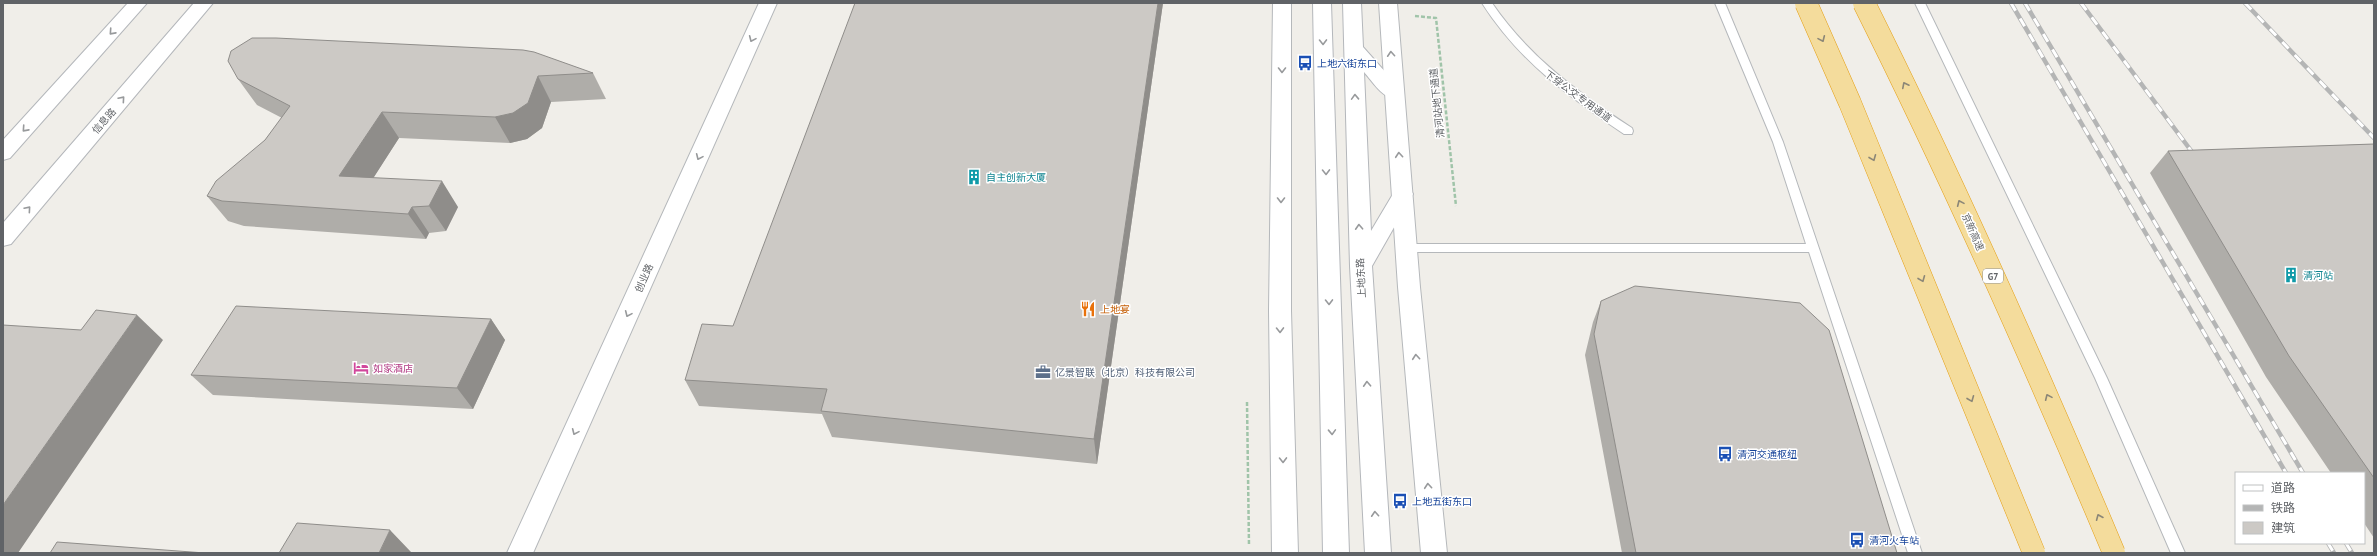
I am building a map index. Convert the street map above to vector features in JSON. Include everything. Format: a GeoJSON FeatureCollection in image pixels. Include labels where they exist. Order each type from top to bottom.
{"type":"FeatureCollection","features":[{"type":"Feature","properties":{"kind":"highway"},"geometry":{"type":"LineString","coordinates":[[1806,3],[1850,103],[2034,553]]}},
{"type":"Feature","properties":{"kind":"highway","name":"京新高速"},"geometry":{"type":"LineString","coordinates":[[1864,3],[1915,103],[2067,440],[2114,553]]}},
{"type":"Feature","properties":{"kind":"main road"},"geometry":{"type":"LineString","coordinates":[[3,153],[138,3]]}},
{"type":"Feature","properties":{"kind":"main road","name":"信息路"},"geometry":{"type":"LineString","coordinates":[[3,238],[204,3]]}},
{"type":"Feature","properties":{"kind":"main road","name":"创业路"},"geometry":{"type":"LineString","coordinates":[[520,553],[768,3]]}},
{"type":"Feature","properties":{"kind":"main road"},"geometry":{"type":"LineString","coordinates":[[1282,3],[1280,311],[1285,553]]}},
{"type":"Feature","properties":{"kind":"main road"},"geometry":{"type":"LineString","coordinates":[[1322,3],[1336,553]]}},
{"type":"Feature","properties":{"kind":"main road","name":"上地东路"},"geometry":{"type":"LineString","coordinates":[[1352,3],[1361,266],[1378,553]]}},
{"type":"Feature","properties":{"kind":"main road"},"geometry":{"type":"LineString","coordinates":[[1388,3],[1406,248],[1434,553]]}},
{"type":"Feature","properties":{"kind":"main road"},"geometry":{"type":"LineString","coordinates":[[1353,48],[1394,93]]}},
{"type":"Feature","properties":{"kind":"main road"},"geometry":{"type":"LineString","coordinates":[[1361,266],[1403,194]]}},
{"type":"Feature","properties":{"kind":"lane","name":"下穿公交专用通道"},"geometry":{"type":"LineString","coordinates":[[1487,3],[1503,29],[1542,70],[1578,98],[1628,131]]}},
{"type":"Feature","properties":{"kind":"lane"},"geometry":{"type":"LineString","coordinates":[[1720,3],[1778,142],[1915,553]]}},
{"type":"Feature","properties":{"kind":"lane"},"geometry":{"type":"LineString","coordinates":[[1920,3],[2101,378],[2178,553]]}},
{"type":"Feature","properties":{"kind":"lane"},"geometry":{"type":"LineString","coordinates":[[1406,248],[1813,248]]}},
{"type":"Feature","properties":{"kind":"path","name":"清河站地下通道"},"geometry":{"type":"LineString","coordinates":[[1415,16],[1436,18],[1456,206]]}},
{"type":"Feature","properties":{"kind":"path"},"geometry":{"type":"LineString","coordinates":[[1247,402],[1249,546]]}},
{"type":"Feature","properties":{"kind":"building","name":"自主创新大厦"},"geometry":{"type":"Polygon","coordinates":[[[855,3],[1158,3],[1094,439],[821,411],[827,389],[685,380],[702,324],[733,326],[855,3]]]}},
{"type":"Feature","properties":{"kind":"building"},"geometry":{"type":"Polygon","coordinates":[[[252,38],[523,50],[534,52],[593,73],[538,76],[528,103],[513,113],[495,117],[382,112],[339,176],[442,181],[429,206],[412,207],[408,214],[222,201],[207,196],[216,181],[265,140],[290,106],[238,79],[228,61],[231,51],[252,38]]]}},
{"type":"Feature","properties":{"kind":"building","name":"清河站"},"geometry":{"type":"Polygon","coordinates":[[[2374,144],[2374,478],[2289,356],[2168,151],[2374,144]]]}},
{"type":"Feature","properties":{"kind":"building","name":"清河交通枢纽"},"geometry":{"type":"Polygon","coordinates":[[[1635,286],[1800,303],[1829,330],[1897,553],[1636,553],[1594,334],[1601,301],[1635,286]]]}},
{"type":"Feature","properties":{"kind":"building","name":"如家酒店"},"geometry":{"type":"Polygon","coordinates":[[[236,306],[491,319],[457,388],[191,375],[236,306]]]}},
{"type":"Feature","properties":{"kind":"building"},"geometry":{"type":"Polygon","coordinates":[[[96,310],[137,315],[3,505],[3,325],[81,330],[96,310]]]}},
{"type":"Feature","properties":{"kind":"building"},"geometry":{"type":"Polygon","coordinates":[[[297,523],[390,530],[379,553],[279,553],[297,523]]]}},
{"type":"Feature","properties":{"kind":"building"},"geometry":{"type":"Polygon","coordinates":[[[57,542],[205,553],[50,553],[57,542]]]}},
{"type":"Feature","properties":{"kind":"railway"},"geometry":{"type":"LineString","coordinates":[[2011,3],[2285,472]]}},
{"type":"Feature","properties":{"kind":"railway"},"geometry":{"type":"LineString","coordinates":[[2025,3],[2302,472]]}},
{"type":"Feature","properties":{"kind":"railway"},"geometry":{"type":"LineString","coordinates":[[2081,3],[2198,160]]}},
{"type":"Feature","properties":{"kind":"railway"},"geometry":{"type":"LineString","coordinates":[[2245,3],[2374,138]]}},
{"type":"Feature","properties":{"kind":"railway"},"geometry":{"type":"LineString","coordinates":[[2329,544],[2334,553]]}},
{"type":"Feature","properties":{"kind":"railway"},"geometry":{"type":"LineString","coordinates":[[2347,544],[2352,553]]}},
{"type":"Feature","properties":{"kind":"place","name":"上地六街东口"},"geometry":{"type":"Point","coordinates":[1305,63]}},
{"type":"Feature","properties":{"kind":"place","name":"自主创新大厦"},"geometry":{"type":"Point","coordinates":[974,177]}},
{"type":"Feature","properties":{"kind":"place","name":"清河站"},"geometry":{"type":"Point","coordinates":[2291,275]}},
{"type":"Feature","properties":{"kind":"place","name":"上地宴"},"geometry":{"type":"Point","coordinates":[1088,309]}},
{"type":"Feature","properties":{"kind":"place","name":"如家酒店"},"geometry":{"type":"Point","coordinates":[361,368]}},
{"type":"Feature","properties":{"kind":"place","name":"亿景智联（北京）科技有限公司"},"geometry":{"type":"Point","coordinates":[1043,372]}},
{"type":"Feature","properties":{"kind":"place","name":"清河交通枢纽"},"geometry":{"type":"Point","coordinates":[1725,454]}},
{"type":"Feature","properties":{"kind":"place","name":"上地五街东口"},"geometry":{"type":"Point","coordinates":[1400,501]}},
{"type":"Feature","properties":{"kind":"place","name":"清河火车站"},"geometry":{"type":"Point","coordinates":[1857,540]}}]}
